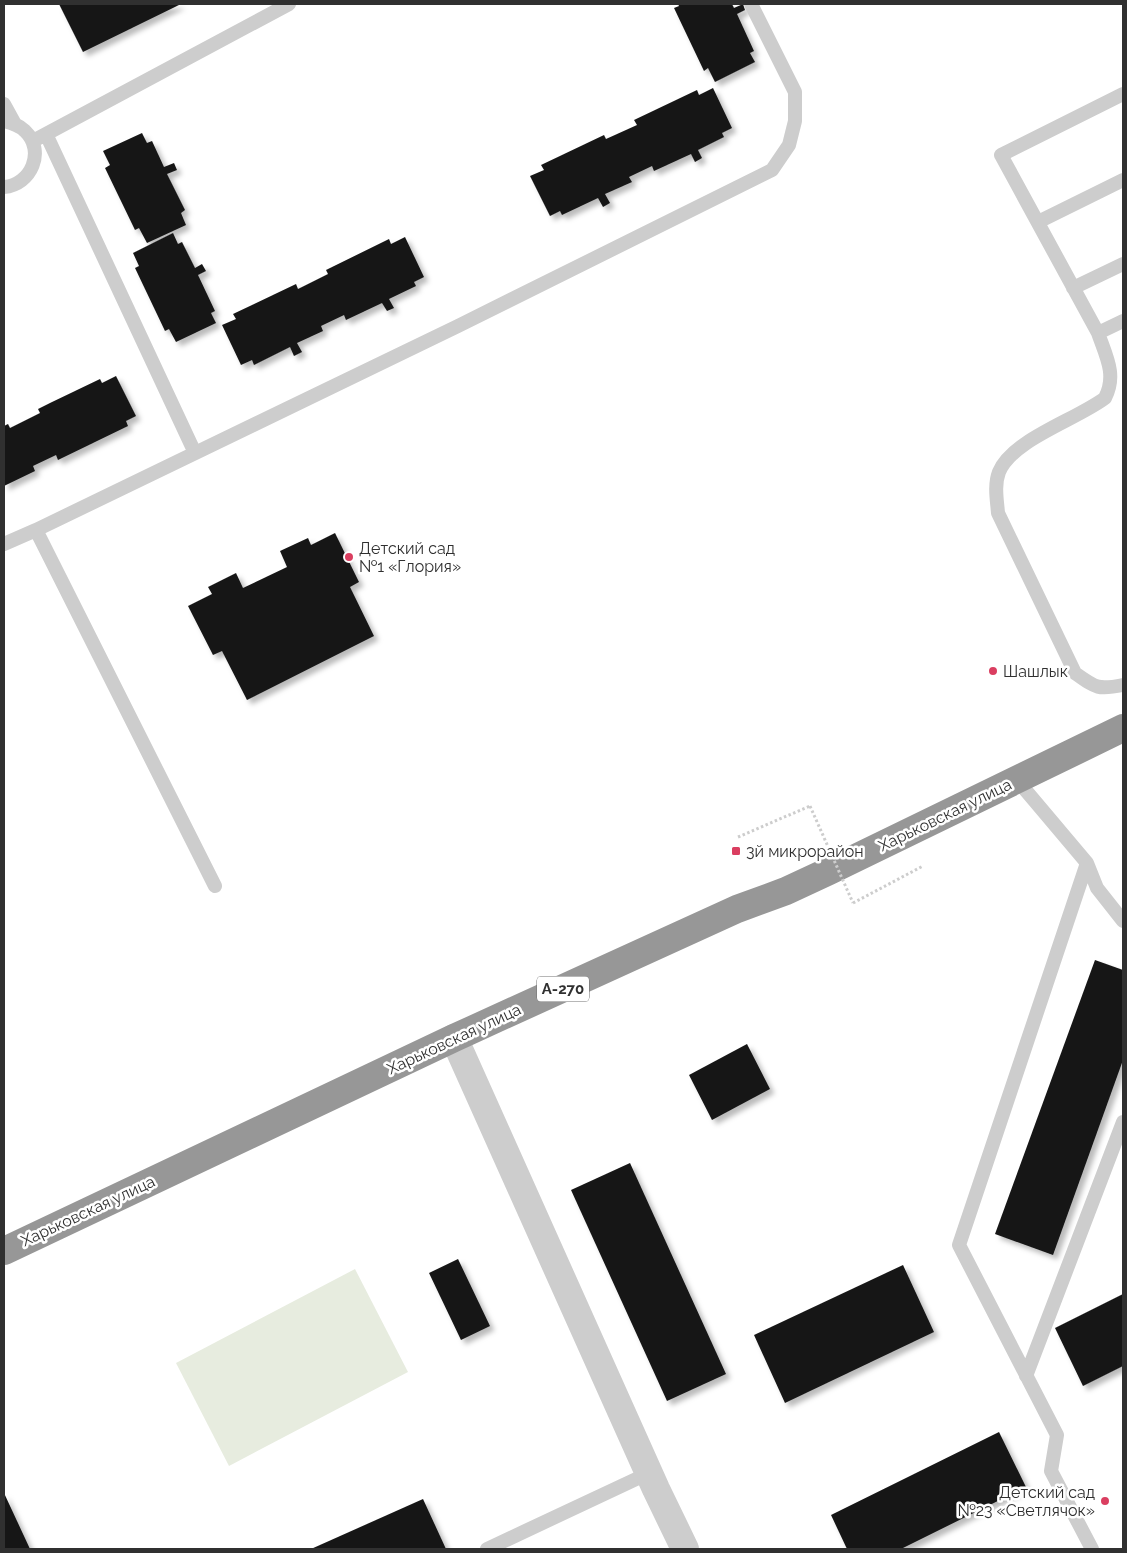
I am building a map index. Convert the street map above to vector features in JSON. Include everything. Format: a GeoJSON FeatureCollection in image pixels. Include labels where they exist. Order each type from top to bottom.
{"type":"FeatureCollection","features":[{"type":"Feature","properties":{"kind":"highway","name":"Харьковская улица"},"geometry":{"type":"LineString","coordinates":[[4,1251],[454,1038],[737,909],[803,883],[1123,728]]}},
{"type":"Feature","properties":{"kind":"street"},"geometry":{"type":"LineString","coordinates":[[454,1038],[685,1549]]}},
{"type":"Feature","properties":{"kind":"lane"},"geometry":{"type":"LineString","coordinates":[[32,141],[289,4]]}},
{"type":"Feature","properties":{"kind":"lane"},"geometry":{"type":"LineString","coordinates":[[4,544],[458,326],[772,170],[789,145],[796,121],[795,92],[751,4]]}},
{"type":"Feature","properties":{"kind":"lane"},"geometry":{"type":"LineString","coordinates":[[1123,94],[1002,154],[1098,333],[1109,363],[1112,378],[1110,389],[1105,398],[1026,444],[1008,457],[999,473],[995,491],[998,514],[1075,673],[1089,683],[1104,689],[1123,685]]}},
{"type":"Feature","properties":{"kind":"lane"},"geometry":{"type":"LineString","coordinates":[[4,104],[10,122],[25,131],[32,141],[35,153],[33,165],[27,176],[18,184],[4,187]]}},
{"type":"Feature","properties":{"kind":"lane"},"geometry":{"type":"LineString","coordinates":[[46,134],[195,453]]}},
{"type":"Feature","properties":{"kind":"lane"},"geometry":{"type":"LineString","coordinates":[[1038,222],[1123,180]]}},
{"type":"Feature","properties":{"kind":"lane"},"geometry":{"type":"LineString","coordinates":[[1073,288],[1123,264]]}},
{"type":"Feature","properties":{"kind":"lane"},"geometry":{"type":"LineString","coordinates":[[1098,333],[1123,321]]}},
{"type":"Feature","properties":{"kind":"lane"},"geometry":{"type":"LineString","coordinates":[[36,530],[215,886]]}},
{"type":"Feature","properties":{"kind":"lane"},"geometry":{"type":"LineString","coordinates":[[1017,780],[1087,863],[1097,888],[1123,920]]}},
{"type":"Feature","properties":{"kind":"lane"},"geometry":{"type":"LineString","coordinates":[[1087,863],[959,1245],[1057,1435],[1051,1471],[1092,1549]]}},
{"type":"Feature","properties":{"kind":"lane"},"geometry":{"type":"LineString","coordinates":[[1026,1376],[1123,1122]]}},
{"type":"Feature","properties":{"kind":"lane"},"geometry":{"type":"LineString","coordinates":[[487,1549],[650,1473]]}},
{"type":"Feature","properties":{"kind":"path"},"geometry":{"type":"LineString","coordinates":[[738,837],[810,806],[852,903],[923,866]]}},
{"type":"Feature","properties":{"kind":"shaded area"},"geometry":{"type":"Polygon","coordinates":[[[355,1269],[408,1372],[229,1466],[176,1363],[355,1269]]]}},
{"type":"Feature","properties":{"kind":"building"},"geometry":{"type":"Polygon","coordinates":[[[59,4],[181,4],[83,52],[59,4]]]}},
{"type":"Feature","properties":{"kind":"building"},"geometry":{"type":"Polygon","coordinates":[[[678,4],[732,4],[734,8],[743,4],[745,10],[737,14],[754,51],[750,53],[755,62],[715,82],[708,68],[704,71],[674,8],[679,6],[678,4]]]}},
{"type":"Feature","properties":{"kind":"building"},"geometry":{"type":"Polygon","coordinates":[[[713,88],[732,128],[722,133],[724,137],[698,150],[702,158],[695,162],[691,154],[654,171],[652,166],[629,177],[632,182],[605,194],[610,203],[603,207],[598,198],[562,215],[560,211],[550,216],[530,176],[544,170],[541,165],[604,135],[606,139],[637,125],[634,120],[697,90],[699,95],[713,88]]]}},
{"type":"Feature","properties":{"kind":"building"},"geometry":{"type":"Polygon","coordinates":[[[142,133],[147,143],[152,141],[164,167],[174,163],[177,170],[167,174],[185,210],[181,213],[186,225],[147,243],[139,228],[135,230],[105,168],[110,165],[103,151],[142,133]]]}},
{"type":"Feature","properties":{"kind":"building"},"geometry":{"type":"Polygon","coordinates":[[[173,233],[178,244],[182,242],[195,268],[202,264],[206,271],[198,275],[215,311],[211,313],[216,323],[176,342],[169,329],[165,331],[135,268],[139,266],[133,253],[173,233]]]}},
{"type":"Feature","properties":{"kind":"building"},"geometry":{"type":"Polygon","coordinates":[[[405,237],[424,277],[414,282],[416,286],[389,299],[394,308],[387,311],[382,303],[346,320],[344,315],[321,326],[323,331],[297,343],[302,352],[294,356],[290,347],[254,365],[252,360],[241,365],[222,325],[236,319],[233,314],[296,284],[298,289],[328,274],[326,270],[389,239],[391,244],[405,237]]]}},
{"type":"Feature","properties":{"kind":"building"},"geometry":{"type":"Polygon","coordinates":[[[116,376],[136,416],[126,421],[128,426],[58,460],[56,455],[33,466],[35,471],[4,486],[4,426],[8,424],[10,428],[40,413],[38,409],[50,403],[100,379],[102,383],[116,376]]]}},
{"type":"Feature","properties":{"kind":"building"},"geometry":{"type":"Polygon","coordinates":[[[335,533],[359,582],[350,587],[374,636],[247,700],[222,651],[213,655],[188,606],[212,594],[208,587],[236,573],[243,588],[287,567],[280,551],[308,538],[311,545],[335,533]]]}},
{"type":"Feature","properties":{"kind":"building"},"geometry":{"type":"Polygon","coordinates":[[[1095,960],[1123,970],[1123,1060],[1053,1255],[995,1234],[1095,960]]]}},
{"type":"Feature","properties":{"kind":"building"},"geometry":{"type":"Polygon","coordinates":[[[747,1044],[770,1089],[712,1120],[689,1075],[747,1044]]]}},
{"type":"Feature","properties":{"kind":"building"},"geometry":{"type":"Polygon","coordinates":[[[630,1163],[726,1374],[667,1401],[571,1190],[630,1163]]]}},
{"type":"Feature","properties":{"kind":"building"},"geometry":{"type":"Polygon","coordinates":[[[458,1259],[490,1326],[461,1340],[429,1273],[458,1259]]]}},
{"type":"Feature","properties":{"kind":"building"},"geometry":{"type":"Polygon","coordinates":[[[903,1265],[934,1332],[785,1403],[754,1335],[903,1265]]]}},
{"type":"Feature","properties":{"kind":"building"},"geometry":{"type":"Polygon","coordinates":[[[1123,1294],[1123,1366],[1083,1386],[1055,1328],[1123,1294]]]}},
{"type":"Feature","properties":{"kind":"building"},"geometry":{"type":"Polygon","coordinates":[[[999,1432],[1026,1487],[901,1549],[847,1549],[831,1515],[999,1432]]]}},
{"type":"Feature","properties":{"kind":"building"},"geometry":{"type":"Polygon","coordinates":[[[4,1493],[30,1549],[4,1549],[4,1493]]]}},
{"type":"Feature","properties":{"kind":"building"},"geometry":{"type":"Polygon","coordinates":[[[423,1499],[446,1549],[311,1549],[423,1499]]]}},
{"type":"Feature","properties":{"kind":"place","name":"Детский сад №1 «Глория»"},"geometry":{"type":"Point","coordinates":[349,557]}},
{"type":"Feature","properties":{"kind":"place","name":"Шашлык"},"geometry":{"type":"Point","coordinates":[993,671]}},
{"type":"Feature","properties":{"kind":"place","name":"3й микрорайон"},"geometry":{"type":"Point","coordinates":[736,851]}},
{"type":"Feature","properties":{"kind":"place","name":"Детский сад №23 «Светлячок»"},"geometry":{"type":"Point","coordinates":[1105,1501]}}]}
